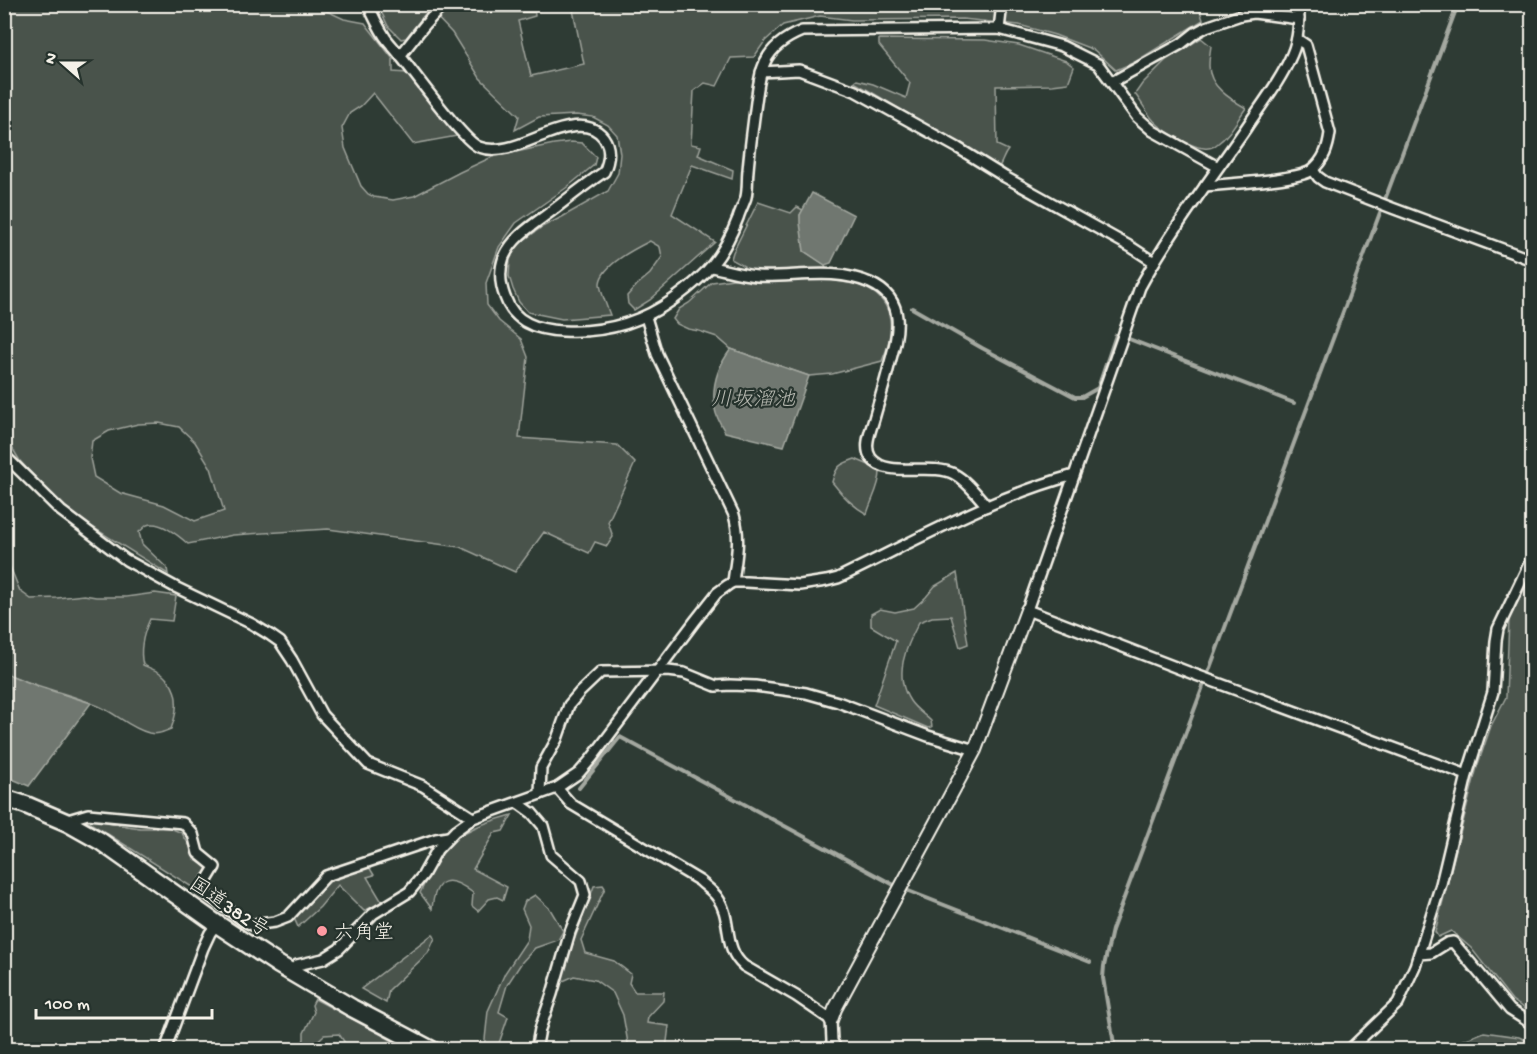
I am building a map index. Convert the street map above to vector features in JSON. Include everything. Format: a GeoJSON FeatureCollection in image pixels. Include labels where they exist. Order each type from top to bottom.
{"type":"FeatureCollection","features":[{"type":"Feature","properties":{"kind":"highway","name":"国道382号"},"geometry":{"type":"LineString","coordinates":[[4,798],[68,823],[100,841],[217,924],[291,972],[352,1008],[432,1050]]}},
{"type":"Feature","properties":{"kind":"street"},"geometry":{"type":"LineString","coordinates":[[368,4],[386,39],[475,146],[494,151],[571,126],[592,129],[602,134],[607,141],[608,163],[603,172],[512,243],[504,258],[501,288],[507,302],[522,321],[542,330],[574,332],[631,323],[663,308],[712,267],[732,233],[746,197],[759,79],[765,60],[789,36],[802,31],[999,28],[1062,46],[1098,64],[1137,117],[1153,131],[1218,168]]}},
{"type":"Feature","properties":{"kind":"street"},"geometry":{"type":"LineString","coordinates":[[400,56],[430,18],[447,4]]}},
{"type":"Feature","properties":{"kind":"street"},"geometry":{"type":"LineString","coordinates":[[469,4],[534,5]]}},
{"type":"Feature","properties":{"kind":"street"},"geometry":{"type":"LineString","coordinates":[[999,28],[1002,4]]}},
{"type":"Feature","properties":{"kind":"street"},"geometry":{"type":"LineString","coordinates":[[837,1050],[832,1041],[831,1020],[835,1009],[975,750],[1027,610],[1140,287],[1154,262],[1276,83],[1292,54],[1297,39],[1299,4]]}},
{"type":"Feature","properties":{"kind":"street"},"geometry":{"type":"LineString","coordinates":[[1112,82],[1181,44],[1206,27],[1241,15],[1254,13],[1299,19]]}},
{"type":"Feature","properties":{"kind":"street"},"geometry":{"type":"LineString","coordinates":[[1205,186],[1306,174],[1313,170],[1325,156],[1330,133],[1306,45],[1297,39]]}},
{"type":"Feature","properties":{"kind":"street"},"geometry":{"type":"LineString","coordinates":[[761,72],[799,70],[855,91],[1154,262]]}},
{"type":"Feature","properties":{"kind":"street"},"geometry":{"type":"LineString","coordinates":[[1313,170],[1324,182],[1533,260]]}},
{"type":"Feature","properties":{"kind":"street"},"geometry":{"type":"LineString","coordinates":[[712,267],[756,276],[820,274],[853,277],[881,289],[889,296],[894,306],[898,327],[895,346],[869,433],[868,453],[880,465],[892,469],[929,468],[954,474],[964,481],[987,506]]}},
{"type":"Feature","properties":{"kind":"street"},"geometry":{"type":"LineString","coordinates":[[646,317],[657,354],[734,515],[739,542],[733,582]]}},
{"type":"Feature","properties":{"kind":"street"},"geometry":{"type":"LineString","coordinates":[[4,455],[61,511],[126,560],[175,587],[252,624],[280,642],[322,715],[368,764],[423,786],[473,818]]}},
{"type":"Feature","properties":{"kind":"street"},"geometry":{"type":"LineString","coordinates":[[291,972],[297,966],[323,959],[339,949],[373,914],[409,892],[423,875],[437,850],[461,826],[473,818],[557,788],[579,773],[717,593],[733,582],[800,585],[838,578],[987,506],[1040,485],[1074,475]]}},
{"type":"Feature","properties":{"kind":"street"},"geometry":{"type":"LineString","coordinates":[[1349,1050],[1398,1003],[1419,954],[1441,884],[1467,775],[1493,692],[1498,629],[1533,558]]}},
{"type":"Feature","properties":{"kind":"street"},"geometry":{"type":"LineString","coordinates":[[1027,610],[1467,775]]}},
{"type":"Feature","properties":{"kind":"street"},"geometry":{"type":"LineString","coordinates":[[540,794],[541,768],[557,739],[569,705],[601,672],[659,670],[684,673],[716,686],[755,686],[806,693],[975,750]]}},
{"type":"Feature","properties":{"kind":"street"},"geometry":{"type":"LineString","coordinates":[[557,788],[571,804],[699,881],[717,897],[722,906],[729,939],[737,960],[831,1020]]}},
{"type":"Feature","properties":{"kind":"street"},"geometry":{"type":"LineString","coordinates":[[518,803],[532,813],[543,826],[552,855],[581,881],[585,895],[570,932],[540,1029],[536,1050]]}},
{"type":"Feature","properties":{"kind":"street"},"geometry":{"type":"LineString","coordinates":[[68,823],[71,819],[88,814],[183,823],[193,834],[198,853],[215,867],[201,890],[252,925],[275,922],[288,917],[326,876],[448,837]]}},
{"type":"Feature","properties":{"kind":"street"},"geometry":{"type":"LineString","coordinates":[[165,1050],[203,948],[217,924]]}},
{"type":"Feature","properties":{"kind":"street"},"geometry":{"type":"LineString","coordinates":[[1419,954],[1431,953],[1453,942],[1510,1010],[1533,1024]]}},
{"type":"Feature","properties":{"kind":"shaded area"},"geometry":{"type":"Polygon","coordinates":[[[1198,4],[1203,20],[1135,62],[1116,70],[1094,50],[1055,35],[1019,25],[963,19],[852,20],[820,16],[783,25],[765,41],[754,57],[731,58],[717,86],[705,83],[694,91],[691,144],[701,146],[698,155],[733,170],[732,179],[692,165],[672,214],[715,242],[650,300],[634,310],[628,304],[627,296],[650,274],[662,257],[660,247],[650,241],[620,258],[602,276],[600,286],[610,315],[562,319],[528,312],[519,302],[509,276],[510,260],[516,246],[542,227],[608,191],[618,173],[620,154],[617,135],[608,125],[593,117],[576,115],[539,117],[515,130],[519,116],[480,78],[452,33],[429,9],[406,38],[401,39],[388,26],[378,5],[534,5],[535,16],[518,21],[531,76],[584,64],[572,5],[1198,4]]]}},
{"type":"Feature","properties":{"kind":"shaded area"},"geometry":{"type":"Polygon","coordinates":[[[5,5],[314,5],[344,19],[365,23],[393,59],[393,72],[407,73],[457,136],[413,144],[373,93],[361,106],[350,113],[342,128],[345,148],[361,186],[374,197],[393,200],[414,196],[492,157],[554,144],[582,143],[596,157],[594,165],[516,223],[499,247],[486,283],[487,305],[499,321],[521,339],[528,357],[519,438],[617,445],[635,463],[608,522],[613,537],[607,546],[595,542],[589,553],[544,532],[515,572],[460,547],[328,529],[233,535],[188,544],[163,527],[147,525],[139,532],[142,544],[167,568],[168,574],[81,520],[52,496],[20,461],[5,436],[5,5]],[[159,423],[138,424],[109,431],[92,441],[90,458],[94,477],[120,493],[164,505],[195,521],[224,511],[211,468],[195,442],[179,427],[159,423]]]}},
{"type":"Feature","properties":{"kind":"shaded area"},"geometry":{"type":"Polygon","coordinates":[[[1201,38],[1211,46],[1209,66],[1216,86],[1246,108],[1226,136],[1211,148],[1192,145],[1164,129],[1154,121],[1135,94],[1166,60],[1201,38]]]}},
{"type":"Feature","properties":{"kind":"shaded area"},"geometry":{"type":"Polygon","coordinates":[[[879,39],[985,40],[1019,45],[1066,61],[1074,67],[1068,83],[996,86],[997,145],[1008,150],[999,167],[854,82],[857,80],[873,84],[906,98],[910,83],[879,45],[879,39]]]}},
{"type":"Feature","properties":{"kind":"shaded area"},"geometry":{"type":"Polygon","coordinates":[[[758,202],[791,213],[797,207],[803,210],[800,215],[804,251],[825,265],[829,280],[866,288],[883,302],[888,311],[890,330],[882,361],[832,374],[809,376],[731,349],[717,337],[688,329],[677,324],[673,319],[679,309],[712,282],[740,278],[744,266],[731,259],[758,202]]]}},
{"type":"Feature","properties":{"kind":"shaded area"},"geometry":{"type":"Polygon","coordinates":[[[855,459],[880,472],[877,488],[867,514],[848,500],[832,482],[839,466],[855,459]]]}},
{"type":"Feature","properties":{"kind":"shaded area"},"geometry":{"type":"Polygon","coordinates":[[[4,552],[20,591],[31,599],[84,595],[126,597],[155,593],[176,596],[172,621],[150,619],[142,647],[143,665],[162,674],[176,695],[175,715],[171,729],[155,734],[142,731],[96,705],[5,673],[4,552]]]}},
{"type":"Feature","properties":{"kind":"shaded area"},"geometry":{"type":"Polygon","coordinates":[[[957,573],[968,644],[960,647],[951,616],[932,617],[919,622],[903,661],[902,681],[905,691],[912,704],[931,721],[932,727],[928,728],[874,705],[896,641],[871,626],[871,614],[880,609],[895,612],[914,608],[935,586],[957,573]]]}},
{"type":"Feature","properties":{"kind":"shaded area"},"geometry":{"type":"Polygon","coordinates":[[[1532,575],[1532,972],[1529,975],[1527,988],[1532,994],[1532,1012],[1529,1012],[1512,1000],[1471,948],[1451,931],[1438,937],[1435,932],[1477,767],[1491,726],[1506,697],[1509,619],[1532,575]]]}},
{"type":"Feature","properties":{"kind":"shaded area"},"geometry":{"type":"Polygon","coordinates":[[[512,815],[503,831],[494,833],[473,869],[507,887],[503,900],[497,897],[489,899],[478,911],[472,906],[473,893],[451,881],[440,885],[436,890],[432,909],[420,893],[442,851],[465,832],[512,815]]]}},
{"type":"Feature","properties":{"kind":"shaded area"},"geometry":{"type":"Polygon","coordinates":[[[94,819],[140,828],[170,828],[182,833],[191,848],[194,859],[209,869],[195,889],[87,821],[94,819]]]}},
{"type":"Feature","properties":{"kind":"shaded area"},"geometry":{"type":"Polygon","coordinates":[[[369,867],[374,875],[367,877],[382,902],[364,911],[338,885],[320,907],[298,927],[294,918],[299,910],[329,879],[369,867]]]}},
{"type":"Feature","properties":{"kind":"shaded area"},"geometry":{"type":"Polygon","coordinates":[[[603,885],[605,888],[581,940],[585,953],[614,961],[631,974],[629,983],[635,992],[664,992],[663,1001],[648,1017],[647,1023],[669,1026],[666,1049],[629,1049],[623,1015],[613,993],[595,980],[574,976],[561,982],[594,886],[603,885]]]}},
{"type":"Feature","properties":{"kind":"shaded area"},"geometry":{"type":"Polygon","coordinates":[[[535,895],[550,909],[563,931],[558,940],[535,948],[522,962],[507,985],[499,1012],[508,1017],[497,1049],[484,1049],[488,1011],[505,973],[527,940],[529,925],[522,909],[525,901],[535,895]]]}},
{"type":"Feature","properties":{"kind":"shaded area"},"geometry":{"type":"Polygon","coordinates":[[[433,934],[435,938],[428,953],[389,990],[386,1003],[361,989],[433,934]]]}},
{"type":"Feature","properties":{"kind":"shaded area"},"geometry":{"type":"Polygon","coordinates":[[[315,999],[408,1049],[349,1049],[339,1034],[324,1035],[309,1049],[300,1049],[304,1033],[314,1012],[312,1005],[315,999]]]}},
{"type":"Feature","properties":{"kind":"shaded area"},"geometry":{"type":"Polygon","coordinates":[[[1484,1032],[1519,1037],[1532,1043],[1532,1049],[1449,1049],[1484,1032]]]}},
{"type":"Feature","properties":{"kind":"water"},"geometry":{"type":"Polygon","coordinates":[[[812,193],[854,215],[831,263],[825,265],[804,251],[800,215],[812,193]]]}},
{"type":"Feature","properties":{"kind":"water","name":"川坂溜池"},"geometry":{"type":"Polygon","coordinates":[[[731,349],[809,376],[784,446],[725,432],[720,424],[715,409],[715,385],[722,362],[731,349]]]}},
{"type":"Feature","properties":{"kind":"water"},"geometry":{"type":"Polygon","coordinates":[[[5,673],[91,703],[29,786],[5,776],[5,673]]]}},
{"type":"Feature","properties":{"kind":"waterway"},"geometry":{"type":"LineString","coordinates":[[1115,1050],[1103,978],[1112,930],[1458,4]]}},
{"type":"Feature","properties":{"kind":"waterway"},"geometry":{"type":"LineString","coordinates":[[912,308],[1075,397],[1082,397],[1098,388],[1116,335]]}},
{"type":"Feature","properties":{"kind":"waterway"},"geometry":{"type":"LineString","coordinates":[[1129,339],[1294,403]]}},
{"type":"Feature","properties":{"kind":"waterway"},"geometry":{"type":"LineString","coordinates":[[579,788],[620,737],[894,885]]}},
{"type":"Feature","properties":{"kind":"waterway"},"geometry":{"type":"LineString","coordinates":[[906,890],[1090,962]]}},
{"type":"Feature","properties":{"kind":"place","name":"六角堂"},"geometry":{"type":"Point","coordinates":[322,931]}}]}
